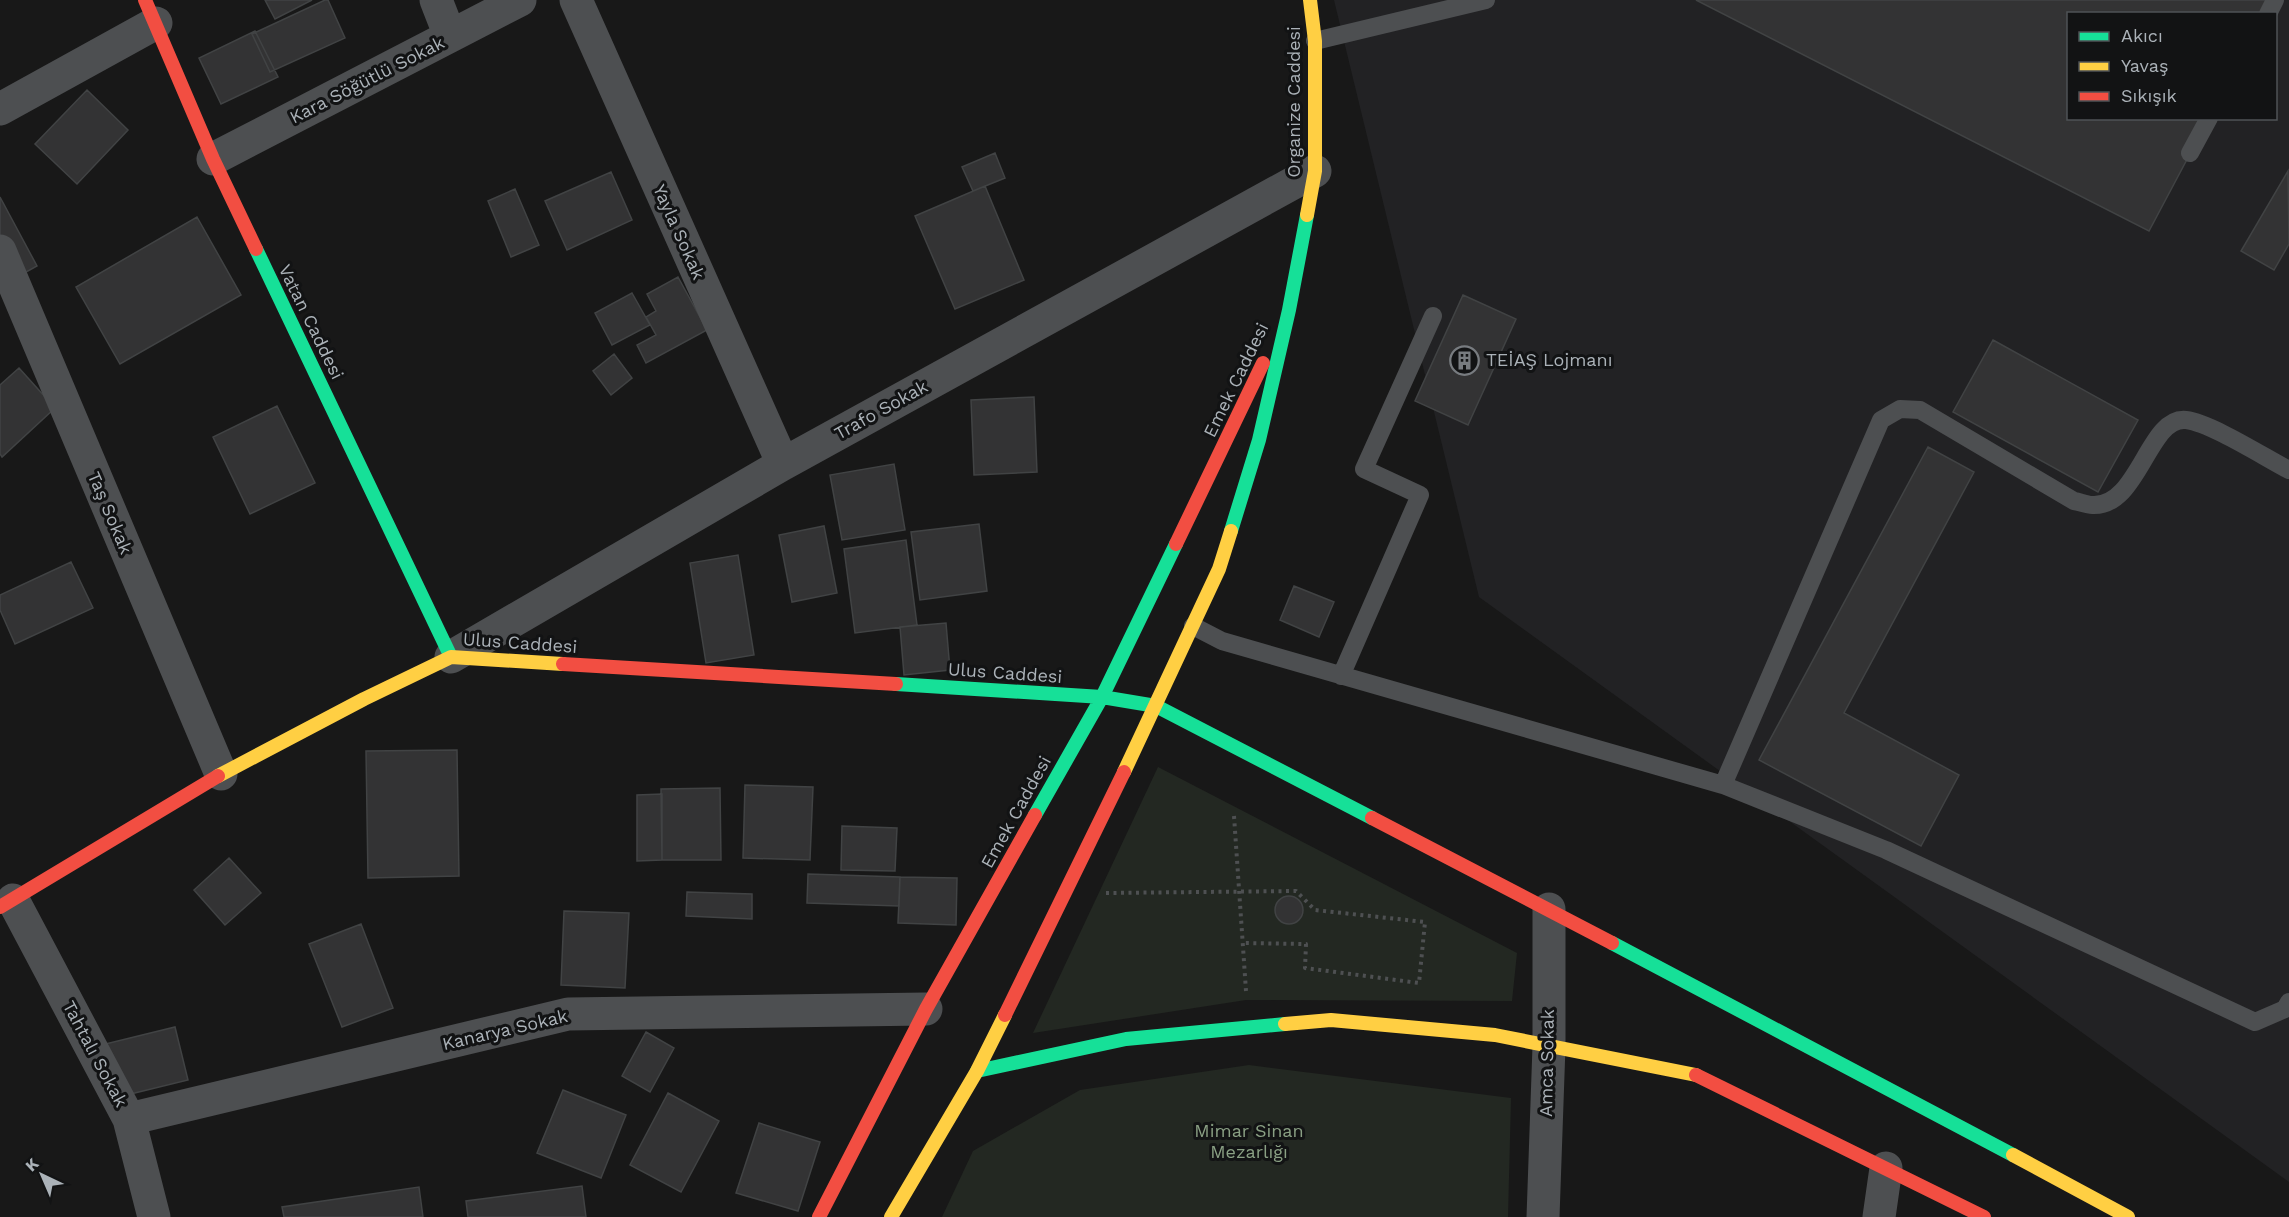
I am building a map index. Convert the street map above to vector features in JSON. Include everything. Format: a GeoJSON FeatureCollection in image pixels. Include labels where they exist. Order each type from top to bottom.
{"type":"FeatureCollection","features":[{"type":"Feature","properties":{"kind":"street"},"geometry":{"type":"LineString","coordinates":[[436,0],[450,36]]}},
{"type":"Feature","properties":{"kind":"street","name":"Kara Söğütlü Sokak"},"geometry":{"type":"LineString","coordinates":[[213,159],[520,0]]}},
{"type":"Feature","properties":{"kind":"street","name":"Yayla Sokak"},"geometry":{"type":"LineString","coordinates":[[576,0],[783,464]]}},
{"type":"Feature","properties":{"kind":"street","name":"Organize Caddesi"},"geometry":{"type":"LineString","coordinates":[[1289,310],[1315,171],[1315,41],[1310,0]]}},
{"type":"Feature","properties":{"kind":"street"},"geometry":{"type":"LineString","coordinates":[[0,109],[151,11]]}},
{"type":"Feature","properties":{"kind":"street","name":"Vatan Caddesi"},"geometry":{"type":"LineString","coordinates":[[151,11],[213,159],[451,657]]}},
{"type":"Feature","properties":{"kind":"street","name":"Trafo Sokak"},"geometry":{"type":"LineString","coordinates":[[451,657],[783,464],[1315,171]]}},
{"type":"Feature","properties":{"kind":"street","name":"Taş Sokak"},"geometry":{"type":"LineString","coordinates":[[0,251],[221,774]]}},
{"type":"Feature","properties":{"kind":"street","name":"Emek Caddesi"},"geometry":{"type":"LineString","coordinates":[[891,1217],[977,1071],[1156,706],[1220,569],[1259,440],[1289,310]]}},
{"type":"Feature","properties":{"kind":"street","name":"Emek Caddesi"},"geometry":{"type":"LineString","coordinates":[[819,1217],[926,1009],[1102,698],[1289,310]]}},
{"type":"Feature","properties":{"kind":"street","name":"Ulus Caddesi"},"geometry":{"type":"LineString","coordinates":[[7,904],[221,774],[364,699],[451,657],[1102,698],[1156,706],[1549,909],[2128,1217]]}},
{"type":"Feature","properties":{"kind":"street","name":"Tahtalı Sokak"},"geometry":{"type":"LineString","coordinates":[[7,904],[129,1119],[154,1217]]}},
{"type":"Feature","properties":{"kind":"street","name":"Amca Sokak"},"geometry":{"type":"LineString","coordinates":[[1543,1217],[1549,1046],[1549,909]]}},
{"type":"Feature","properties":{"kind":"street","name":"Kanarya Sokak"},"geometry":{"type":"LineString","coordinates":[[129,1119],[568,1014],[926,1009]]}},
{"type":"Feature","properties":{"kind":"street"},"geometry":{"type":"LineString","coordinates":[[977,1071],[1126,1039],[1331,1020],[1495,1035],[1702,1076],[1984,1217]]}},
{"type":"Feature","properties":{"kind":"street"},"geometry":{"type":"LineString","coordinates":[[1879,1217],[1886,1168]]}},
{"type":"Feature","properties":{"kind":"lane"},"geometry":{"type":"LineString","coordinates":[[1315,41],[1486,0]]}},
{"type":"Feature","properties":{"kind":"lane"},"geometry":{"type":"LineString","coordinates":[[2190,153],[2208,120]]}},
{"type":"Feature","properties":{"kind":"lane"},"geometry":{"type":"LineString","coordinates":[[1341,676],[1420,495],[1364,469],[1433,316]]}},
{"type":"Feature","properties":{"kind":"lane"},"geometry":{"type":"LineString","coordinates":[[1723,785],[1881,420],[1900,410],[1920,410],[2074,501],[2094,505],[2114,498],[2131,483],[2158,436],[2168,426],[2183,420],[2200,423],[2289,470]]}},
{"type":"Feature","properties":{"kind":"lane"},"geometry":{"type":"LineString","coordinates":[[1193,626],[1222,641],[1723,785],[1886,850],[2255,1022],[2285,1009],[2289,1002]]}},
{"type":"Feature","properties":{"kind":"path"},"geometry":{"type":"LineString","coordinates":[[1234,816],[1246,1000]]}},
{"type":"Feature","properties":{"kind":"path"},"geometry":{"type":"LineString","coordinates":[[1099,894],[1296,891],[1315,910],[1425,922],[1419,982],[1305,968],[1306,944],[1243,943]]}},
{"type":"Feature","properties":{"kind":"shaded area"},"geometry":{"type":"Polygon","coordinates":[[[1334,0],[2289,0],[2289,1182],[1479,597],[1334,0]]]}},
{"type":"Feature","properties":{"kind":"green space"},"geometry":{"type":"Polygon","coordinates":[[[1158,767],[1517,953],[1512,1001],[1246,1000],[1033,1033],[1158,767]]]}},
{"type":"Feature","properties":{"kind":"green space","name":"Mimar Sinan Mezarlığı"},"geometry":{"type":"Polygon","coordinates":[[[1249,1065],[1511,1098],[1508,1217],[942,1217],[973,1151],[1080,1090],[1249,1065]]]}},
{"type":"Feature","properties":{"kind":"building"},"geometry":{"type":"Polygon","coordinates":[[[265,0],[312,0],[275,19],[265,0]]]}},
{"type":"Feature","properties":{"kind":"building"},"geometry":{"type":"Polygon","coordinates":[[[328,0],[345,38],[270,72],[252,34],[328,0]]]}},
{"type":"Feature","properties":{"kind":"building"},"geometry":{"type":"Polygon","coordinates":[[[1696,0],[2271,0],[2265,12],[2067,12],[2067,120],[2208,120],[2149,231],[1696,0]]]}},
{"type":"Feature","properties":{"kind":"building"},"geometry":{"type":"Polygon","coordinates":[[[255,31],[278,77],[221,104],[199,58],[255,31]]]}},
{"type":"Feature","properties":{"kind":"building"},"geometry":{"type":"Polygon","coordinates":[[[87,90],[128,130],[77,184],[35,144],[87,90]]]}},
{"type":"Feature","properties":{"kind":"building"},"geometry":{"type":"Polygon","coordinates":[[[995,153],[1005,178],[973,191],[962,167],[995,153]]]}},
{"type":"Feature","properties":{"kind":"building"},"geometry":{"type":"Polygon","coordinates":[[[2288,171],[2289,244],[2274,270],[2241,251],[2288,171]]]}},
{"type":"Feature","properties":{"kind":"building"},"geometry":{"type":"Polygon","coordinates":[[[611,172],[632,220],[567,250],[545,201],[611,172]]]}},
{"type":"Feature","properties":{"kind":"building"},"geometry":{"type":"Polygon","coordinates":[[[985,186],[1024,280],[955,309],[915,216],[985,186]]]}},
{"type":"Feature","properties":{"kind":"building"},"geometry":{"type":"Polygon","coordinates":[[[515,189],[539,245],[511,257],[488,201],[515,189]]]}},
{"type":"Feature","properties":{"kind":"building"},"geometry":{"type":"Polygon","coordinates":[[[0,197],[37,266],[3,285],[0,279],[0,197]]]}},
{"type":"Feature","properties":{"kind":"building"},"geometry":{"type":"Polygon","coordinates":[[[197,217],[241,295],[120,364],[76,287],[197,217]]]}},
{"type":"Feature","properties":{"kind":"building"},"geometry":{"type":"Polygon","coordinates":[[[678,277],[707,330],[646,363],[637,345],[656,335],[646,317],[656,311],[647,294],[678,277]]]}},
{"type":"Feature","properties":{"kind":"building"},"geometry":{"type":"Polygon","coordinates":[[[632,293],[650,325],[612,345],[595,313],[632,293]]]}},
{"type":"Feature","properties":{"kind":"building","name":"TEİAŞ Lojmanı"},"geometry":{"type":"Polygon","coordinates":[[[1463,295],[1516,319],[1468,425],[1415,401],[1463,295]]]}},
{"type":"Feature","properties":{"kind":"building"},"geometry":{"type":"Polygon","coordinates":[[[1993,340],[2138,420],[2098,492],[1953,412],[1993,340]]]}},
{"type":"Feature","properties":{"kind":"building"},"geometry":{"type":"Polygon","coordinates":[[[614,354],[632,378],[611,395],[593,371],[614,354]]]}},
{"type":"Feature","properties":{"kind":"building"},"geometry":{"type":"Polygon","coordinates":[[[19,368],[55,408],[2,457],[0,454],[0,385],[19,368]]]}},
{"type":"Feature","properties":{"kind":"building"},"geometry":{"type":"Polygon","coordinates":[[[1034,397],[1037,472],[974,475],[971,400],[1034,397]]]}},
{"type":"Feature","properties":{"kind":"building"},"geometry":{"type":"Polygon","coordinates":[[[277,406],[315,483],[250,514],[213,437],[277,406]]]}},
{"type":"Feature","properties":{"kind":"building"},"geometry":{"type":"Polygon","coordinates":[[[1928,447],[1974,472],[1844,713],[1959,775],[1921,846],[1759,760],[1928,447]]]}},
{"type":"Feature","properties":{"kind":"building"},"geometry":{"type":"Polygon","coordinates":[[[894,464],[905,530],[842,540],[830,475],[894,464]]]}},
{"type":"Feature","properties":{"kind":"building"},"geometry":{"type":"Polygon","coordinates":[[[979,524],[987,591],[920,600],[911,532],[979,524]]]}},
{"type":"Feature","properties":{"kind":"building"},"geometry":{"type":"Polygon","coordinates":[[[824,526],[837,593],[792,602],[779,535],[824,526]]]}},
{"type":"Feature","properties":{"kind":"building"},"geometry":{"type":"Polygon","coordinates":[[[906,540],[917,625],[855,633],[844,549],[906,540]]]}},
{"type":"Feature","properties":{"kind":"building"},"geometry":{"type":"Polygon","coordinates":[[[738,555],[754,655],[706,663],[690,563],[738,555]]]}},
{"type":"Feature","properties":{"kind":"building"},"geometry":{"type":"Polygon","coordinates":[[[71,562],[93,608],[15,644],[0,610],[0,595],[71,562]]]}},
{"type":"Feature","properties":{"kind":"building"},"geometry":{"type":"Polygon","coordinates":[[[1294,586],[1334,602],[1319,637],[1280,620],[1294,586]]]}},
{"type":"Feature","properties":{"kind":"building"},"geometry":{"type":"Polygon","coordinates":[[[946,623],[950,670],[904,675],[900,627],[946,623]]]}},
{"type":"Feature","properties":{"kind":"building"},"geometry":{"type":"Polygon","coordinates":[[[457,750],[459,876],[368,878],[366,751],[457,750]]]}},
{"type":"Feature","properties":{"kind":"building"},"geometry":{"type":"Polygon","coordinates":[[[745,785],[813,787],[810,860],[743,858],[745,785]]]}},
{"type":"Feature","properties":{"kind":"building"},"geometry":{"type":"Polygon","coordinates":[[[720,788],[721,860],[662,860],[661,789],[720,788]]]}},
{"type":"Feature","properties":{"kind":"building"},"geometry":{"type":"Polygon","coordinates":[[[662,794],[662,860],[637,861],[637,795],[662,794]]]}},
{"type":"Feature","properties":{"kind":"building"},"geometry":{"type":"Polygon","coordinates":[[[842,826],[897,828],[895,871],[841,870],[842,826]]]}},
{"type":"Feature","properties":{"kind":"building"},"geometry":{"type":"Polygon","coordinates":[[[229,858],[261,893],[225,925],[194,890],[229,858]]]}},
{"type":"Feature","properties":{"kind":"building"},"geometry":{"type":"Polygon","coordinates":[[[808,874],[900,877],[899,906],[807,903],[808,874]]]}},
{"type":"Feature","properties":{"kind":"building"},"geometry":{"type":"Polygon","coordinates":[[[900,877],[957,878],[956,925],[898,923],[900,877]]]}},
{"type":"Feature","properties":{"kind":"building"},"geometry":{"type":"Polygon","coordinates":[[[687,892],[752,894],[752,919],[686,916],[687,892]]]}},
{"type":"Feature","properties":{"kind":"building"},"geometry":{"type":"Polygon","coordinates":[[[1289,896],[1299,900],[1303,910],[1299,920],[1289,924],[1279,920],[1275,910],[1279,900],[1289,896]]]}},
{"type":"Feature","properties":{"kind":"building"},"geometry":{"type":"Polygon","coordinates":[[[564,911],[629,913],[625,988],[561,985],[564,911]]]}},
{"type":"Feature","properties":{"kind":"building"},"geometry":{"type":"Polygon","coordinates":[[[361,924],[393,1008],[342,1027],[309,944],[361,924]]]}},
{"type":"Feature","properties":{"kind":"building"},"geometry":{"type":"Polygon","coordinates":[[[175,1027],[188,1080],[102,1101],[89,1048],[175,1027]]]}},
{"type":"Feature","properties":{"kind":"building"},"geometry":{"type":"Polygon","coordinates":[[[646,1032],[674,1048],[650,1092],[622,1076],[646,1032]]]}},
{"type":"Feature","properties":{"kind":"building"},"geometry":{"type":"Polygon","coordinates":[[[563,1090],[626,1115],[601,1178],[537,1153],[563,1090]]]}},
{"type":"Feature","properties":{"kind":"building"},"geometry":{"type":"Polygon","coordinates":[[[668,1093],[719,1121],[681,1192],[630,1165],[668,1093]]]}},
{"type":"Feature","properties":{"kind":"building"},"geometry":{"type":"Polygon","coordinates":[[[759,1123],[820,1142],[798,1211],[736,1193],[759,1123]]]}},
{"type":"Feature","properties":{"kind":"building"},"geometry":{"type":"Polygon","coordinates":[[[582,1186],[586,1217],[468,1217],[466,1201],[582,1186]]]}},
{"type":"Feature","properties":{"kind":"building"},"geometry":{"type":"Polygon","coordinates":[[[419,1187],[423,1217],[284,1217],[282,1207],[419,1187]]]}},
{"type":"Feature","properties":{"kind":"traffic: fast"},"geometry":{"type":"LineString","coordinates":[[1231,531],[1259,440],[1289,310],[1307,215]]}},
{"type":"Feature","properties":{"kind":"traffic: fast"},"geometry":{"type":"LineString","coordinates":[[256,249],[451,657]]}},
{"type":"Feature","properties":{"kind":"traffic: fast"},"geometry":{"type":"LineString","coordinates":[[1035,815],[1102,697],[1176,544]]}},
{"type":"Feature","properties":{"kind":"traffic: fast"},"geometry":{"type":"LineString","coordinates":[[896,684],[1102,697],[1156,706],[1372,818]]}},
{"type":"Feature","properties":{"kind":"traffic: fast"},"geometry":{"type":"LineString","coordinates":[[1612,943],[2013,1155]]}},
{"type":"Feature","properties":{"kind":"traffic: fast"},"geometry":{"type":"LineString","coordinates":[[977,1071],[1126,1039],[1285,1024]]}},
{"type":"Feature","properties":{"kind":"traffic: slow"},"geometry":{"type":"LineString","coordinates":[[1307,215],[1315,171],[1315,41],[1310,0]]}},
{"type":"Feature","properties":{"kind":"traffic: slow"},"geometry":{"type":"LineString","coordinates":[[1124,772],[1219,569],[1231,531]]}},
{"type":"Feature","properties":{"kind":"traffic: slow"},"geometry":{"type":"LineString","coordinates":[[218,776],[364,699],[451,657],[563,664]]}},
{"type":"Feature","properties":{"kind":"traffic: slow"},"geometry":{"type":"LineString","coordinates":[[891,1217],[977,1071],[1005,1015]]}},
{"type":"Feature","properties":{"kind":"traffic: slow"},"geometry":{"type":"LineString","coordinates":[[1285,1024],[1331,1020],[1495,1035],[1696,1075]]}},
{"type":"Feature","properties":{"kind":"traffic: slow"},"geometry":{"type":"LineString","coordinates":[[2013,1155],[2128,1217]]}},
{"type":"Feature","properties":{"kind":"traffic: jam"},"geometry":{"type":"LineString","coordinates":[[145,0],[213,159],[256,249]]}},
{"type":"Feature","properties":{"kind":"traffic: jam"},"geometry":{"type":"LineString","coordinates":[[1176,544],[1263,363]]}},
{"type":"Feature","properties":{"kind":"traffic: jam"},"geometry":{"type":"LineString","coordinates":[[563,664],[896,684]]}},
{"type":"Feature","properties":{"kind":"traffic: jam"},"geometry":{"type":"LineString","coordinates":[[1005,1015],[1124,772]]}},
{"type":"Feature","properties":{"kind":"traffic: jam"},"geometry":{"type":"LineString","coordinates":[[0,907],[218,776]]}},
{"type":"Feature","properties":{"kind":"traffic: jam"},"geometry":{"type":"LineString","coordinates":[[819,1217],[926,1009],[1035,815]]}},
{"type":"Feature","properties":{"kind":"traffic: jam"},"geometry":{"type":"LineString","coordinates":[[1372,818],[1612,943]]}},
{"type":"Feature","properties":{"kind":"traffic: jam"},"geometry":{"type":"LineString","coordinates":[[1696,1075],[1984,1217]]}},
{"type":"Feature","properties":{"kind":"place","name":"TEİAŞ Lojmanı"},"geometry":{"type":"Point","coordinates":[1465,360]}}]}
